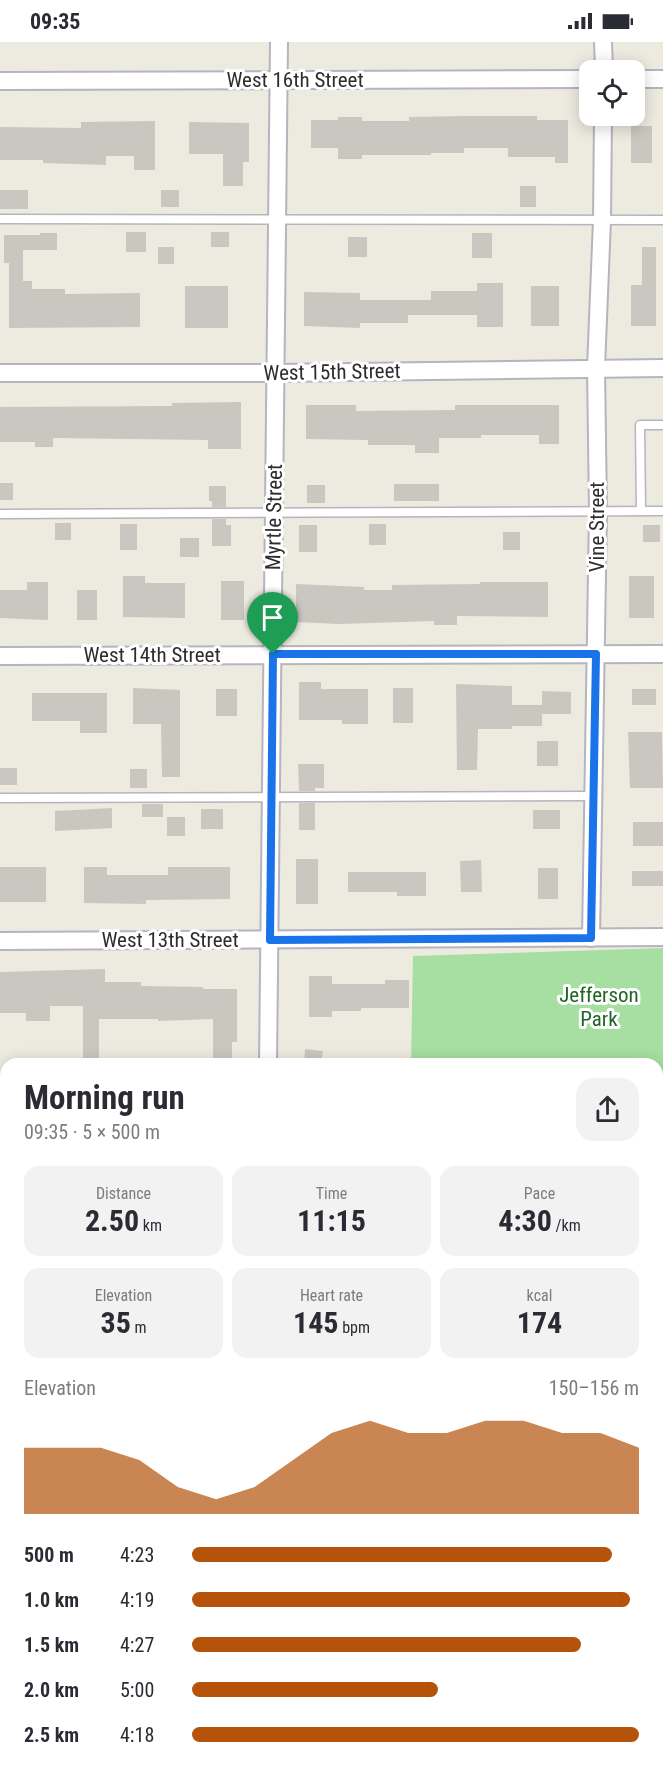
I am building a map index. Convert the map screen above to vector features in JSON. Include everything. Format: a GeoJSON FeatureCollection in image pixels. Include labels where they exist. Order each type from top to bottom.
{"type":"FeatureCollection","features":[{"type":"Feature","properties":{"kind":"street","name":"Myrtle Street"},"geometry":{"type":"LineString","coordinates":[[268,1058],[279,42]]}},
{"type":"Feature","properties":{"kind":"street"},"geometry":{"type":"LineString","coordinates":[[603,42],[604,60]]}},
{"type":"Feature","properties":{"kind":"street","name":"West 16th Street"},"geometry":{"type":"LineString","coordinates":[[0,81],[579,79]]}},
{"type":"Feature","properties":{"kind":"street"},"geometry":{"type":"LineString","coordinates":[[645,79],[663,79]]}},
{"type":"Feature","properties":{"kind":"street","name":"Vine Street"},"geometry":{"type":"LineString","coordinates":[[591,938],[598,512],[596,368],[603,126]]}},
{"type":"Feature","properties":{"kind":"street","name":"West 15th Street"},"geometry":{"type":"LineString","coordinates":[[0,373],[276,373],[663,368]]}},
{"type":"Feature","properties":{"kind":"street","name":"West 14th Street"},"geometry":{"type":"LineString","coordinates":[[0,656],[663,654]]}},
{"type":"Feature","properties":{"kind":"street","name":"West 13th Street"},"geometry":{"type":"LineString","coordinates":[[0,941],[663,938]]}},
{"type":"Feature","properties":{"kind":"lane"},"geometry":{"type":"LineString","coordinates":[[0,219],[663,220]]}},
{"type":"Feature","properties":{"kind":"lane"},"geometry":{"type":"LineString","coordinates":[[641,512],[640,425],[663,425]]}},
{"type":"Feature","properties":{"kind":"lane"},"geometry":{"type":"LineString","coordinates":[[0,514],[663,511]]}},
{"type":"Feature","properties":{"kind":"lane"},"geometry":{"type":"LineString","coordinates":[[0,798],[595,796]]}},
{"type":"Feature","properties":{"kind":"green space","name":"Jefferson Park"},"geometry":{"type":"Polygon","coordinates":[[[663,948],[663,1058],[411,1058],[413,956],[663,948]]]}},
{"type":"Feature","properties":{"kind":"building"},"geometry":{"type":"Polygon","coordinates":[[[537,116],[537,120],[568,120],[568,163],[555,163],[555,157],[508,157],[508,148],[464,148],[464,153],[362,155],[362,159],[338,159],[338,148],[311,148],[311,120],[362,117],[362,121],[409,121],[409,117],[537,116]]]}},
{"type":"Feature","properties":{"kind":"building"},"geometry":{"type":"Polygon","coordinates":[[[155,121],[155,170],[134,170],[134,156],[106,156],[106,165],[43,163],[43,160],[0,160],[0,127],[81,128],[81,122],[155,121]]]}},
{"type":"Feature","properties":{"kind":"building"},"geometry":{"type":"Polygon","coordinates":[[[189,122],[249,123],[249,162],[243,162],[243,186],[223,186],[223,154],[189,154],[189,122]]]}},
{"type":"Feature","properties":{"kind":"building"},"geometry":{"type":"Polygon","coordinates":[[[631,126],[652,126],[652,163],[631,163],[631,126]]]}},
{"type":"Feature","properties":{"kind":"building"},"geometry":{"type":"Polygon","coordinates":[[[520,186],[536,186],[536,207],[520,207],[520,186]]]}},
{"type":"Feature","properties":{"kind":"building"},"geometry":{"type":"Polygon","coordinates":[[[0,190],[28,190],[28,209],[0,209],[0,190]]]}},
{"type":"Feature","properties":{"kind":"building"},"geometry":{"type":"Polygon","coordinates":[[[161,190],[179,190],[179,207],[161,207],[161,190]]]}},
{"type":"Feature","properties":{"kind":"building"},"geometry":{"type":"Polygon","coordinates":[[[126,232],[146,232],[146,252],[126,252],[126,232]]]}},
{"type":"Feature","properties":{"kind":"building"},"geometry":{"type":"Polygon","coordinates":[[[211,232],[229,232],[229,247],[211,247],[211,232]]]}},
{"type":"Feature","properties":{"kind":"building"},"geometry":{"type":"Polygon","coordinates":[[[40,233],[57,233],[57,250],[23,250],[23,281],[32,281],[32,289],[65,289],[65,294],[140,293],[140,327],[9,328],[9,263],[4,263],[4,235],[40,235],[40,233]]]}},
{"type":"Feature","properties":{"kind":"building"},"geometry":{"type":"Polygon","coordinates":[[[472,233],[492,233],[492,258],[472,258],[472,233]]]}},
{"type":"Feature","properties":{"kind":"building"},"geometry":{"type":"Polygon","coordinates":[[[348,237],[367,237],[367,257],[348,257],[348,237]]]}},
{"type":"Feature","properties":{"kind":"building"},"geometry":{"type":"Polygon","coordinates":[[[158,247],[174,247],[174,264],[158,264],[158,247]]]}},
{"type":"Feature","properties":{"kind":"building"},"geometry":{"type":"Polygon","coordinates":[[[642,247],[656,247],[656,326],[631,326],[631,285],[642,285],[642,247]]]}},
{"type":"Feature","properties":{"kind":"building"},"geometry":{"type":"Polygon","coordinates":[[[477,283],[503,283],[503,327],[477,327],[477,315],[408,315],[408,323],[360,323],[360,328],[304,326],[304,292],[360,293],[360,300],[431,300],[431,291],[477,291],[477,283]]]}},
{"type":"Feature","properties":{"kind":"building"},"geometry":{"type":"Polygon","coordinates":[[[185,286],[228,286],[228,328],[185,328],[185,286]]]}},
{"type":"Feature","properties":{"kind":"building"},"geometry":{"type":"Polygon","coordinates":[[[531,286],[559,286],[559,326],[531,326],[531,286]]]}},
{"type":"Feature","properties":{"kind":"building"},"geometry":{"type":"Polygon","coordinates":[[[241,402],[241,449],[208,449],[208,440],[53,438],[53,447],[35,447],[35,442],[0,442],[0,407],[172,406],[172,403],[241,402]]]}},
{"type":"Feature","properties":{"kind":"building"},"geometry":{"type":"Polygon","coordinates":[[[306,405],[356,405],[356,411],[455,410],[455,405],[559,405],[559,444],[539,444],[539,435],[481,435],[481,438],[439,438],[439,453],[415,453],[415,445],[368,445],[368,440],[306,439],[306,405]]]}},
{"type":"Feature","properties":{"kind":"building"},"geometry":{"type":"Polygon","coordinates":[[[0,483],[13,483],[13,500],[0,500],[0,483]]]}},
{"type":"Feature","properties":{"kind":"building"},"geometry":{"type":"Polygon","coordinates":[[[394,484],[439,484],[439,501],[394,501],[394,484]]]}},
{"type":"Feature","properties":{"kind":"building"},"geometry":{"type":"Polygon","coordinates":[[[307,485],[325,485],[325,503],[307,503],[307,485]]]}},
{"type":"Feature","properties":{"kind":"building"},"geometry":{"type":"Polygon","coordinates":[[[209,486],[226,486],[226,507],[212,507],[212,501],[209,501],[209,486]]]}},
{"type":"Feature","properties":{"kind":"building"},"geometry":{"type":"Polygon","coordinates":[[[212,519],[226,519],[226,525],[231,525],[231,546],[212,546],[212,519]]]}},
{"type":"Feature","properties":{"kind":"building"},"geometry":{"type":"Polygon","coordinates":[[[55,523],[71,523],[71,540],[55,540],[55,523]]]}},
{"type":"Feature","properties":{"kind":"building"},"geometry":{"type":"Polygon","coordinates":[[[120,524],[137,524],[137,550],[120,550],[120,524]]]}},
{"type":"Feature","properties":{"kind":"building"},"geometry":{"type":"Polygon","coordinates":[[[369,524],[386,524],[386,545],[369,545],[369,524]]]}},
{"type":"Feature","properties":{"kind":"building"},"geometry":{"type":"Polygon","coordinates":[[[299,525],[317,525],[317,552],[299,552],[299,525]]]}},
{"type":"Feature","properties":{"kind":"building"},"geometry":{"type":"Polygon","coordinates":[[[643,525],[660,525],[660,542],[643,542],[643,525]]]}},
{"type":"Feature","properties":{"kind":"building"},"geometry":{"type":"Polygon","coordinates":[[[503,532],[520,532],[520,550],[503,550],[503,532]]]}},
{"type":"Feature","properties":{"kind":"building"},"geometry":{"type":"Polygon","coordinates":[[[180,538],[199,538],[199,557],[180,557],[180,538]]]}},
{"type":"Feature","properties":{"kind":"building"},"geometry":{"type":"Polygon","coordinates":[[[123,576],[145,576],[145,583],[185,583],[185,618],[123,617],[123,576]]]}},
{"type":"Feature","properties":{"kind":"building"},"geometry":{"type":"Polygon","coordinates":[[[629,576],[654,576],[654,618],[629,618],[629,576]]]}},
{"type":"Feature","properties":{"kind":"building"},"geometry":{"type":"Polygon","coordinates":[[[221,581],[244,581],[244,620],[221,620],[221,581]]]}},
{"type":"Feature","properties":{"kind":"building"},"geometry":{"type":"Polygon","coordinates":[[[27,582],[48,582],[48,620],[0,618],[0,590],[27,590],[27,582]]]}},
{"type":"Feature","properties":{"kind":"building"},"geometry":{"type":"Polygon","coordinates":[[[480,582],[548,582],[548,617],[457,616],[457,625],[434,625],[434,621],[339,624],[296,622],[296,584],[392,590],[392,585],[480,584],[480,582]]]}},
{"type":"Feature","properties":{"kind":"building"},"geometry":{"type":"Polygon","coordinates":[[[77,590],[97,590],[97,620],[77,620],[77,590]]]}},
{"type":"Feature","properties":{"kind":"building"},"geometry":{"type":"Polygon","coordinates":[[[299,682],[321,682],[321,689],[368,689],[368,724],[342,724],[342,720],[299,720],[299,682]]]}},
{"type":"Feature","properties":{"kind":"building"},"geometry":{"type":"Polygon","coordinates":[[[456,684],[512,686],[512,705],[542,705],[542,726],[478,729],[477,770],[457,770],[456,684]]]}},
{"type":"Feature","properties":{"kind":"building"},"geometry":{"type":"Polygon","coordinates":[[[133,688],[180,690],[180,777],[162,777],[161,724],[133,724],[133,688]]]}},
{"type":"Feature","properties":{"kind":"building"},"geometry":{"type":"Polygon","coordinates":[[[393,688],[413,688],[413,723],[393,723],[393,688]]]}},
{"type":"Feature","properties":{"kind":"building"},"geometry":{"type":"Polygon","coordinates":[[[216,689],[237,689],[237,716],[216,716],[216,689]]]}},
{"type":"Feature","properties":{"kind":"building"},"geometry":{"type":"Polygon","coordinates":[[[632,689],[656,689],[656,705],[632,705],[632,689]]]}},
{"type":"Feature","properties":{"kind":"building"},"geometry":{"type":"Polygon","coordinates":[[[542,691],[571,692],[571,714],[542,714],[542,691]]]}},
{"type":"Feature","properties":{"kind":"building"},"geometry":{"type":"Polygon","coordinates":[[[32,693],[107,693],[107,733],[80,733],[80,721],[32,721],[32,693]]]}},
{"type":"Feature","properties":{"kind":"building"},"geometry":{"type":"Polygon","coordinates":[[[628,732],[662,732],[663,788],[630,788],[628,732]]]}},
{"type":"Feature","properties":{"kind":"building"},"geometry":{"type":"Polygon","coordinates":[[[537,741],[558,741],[558,766],[537,766],[537,741]]]}},
{"type":"Feature","properties":{"kind":"building"},"geometry":{"type":"Polygon","coordinates":[[[298,764],[324,764],[324,788],[315,788],[315,791],[299,791],[298,764]]]}},
{"type":"Feature","properties":{"kind":"building"},"geometry":{"type":"Polygon","coordinates":[[[0,768],[17,768],[17,785],[0,785],[0,768]]]}},
{"type":"Feature","properties":{"kind":"building"},"geometry":{"type":"Polygon","coordinates":[[[130,769],[147,769],[147,788],[130,788],[130,769]]]}},
{"type":"Feature","properties":{"kind":"building"},"geometry":{"type":"Polygon","coordinates":[[[299,803],[315,803],[315,830],[299,830],[299,803]]]}},
{"type":"Feature","properties":{"kind":"building"},"geometry":{"type":"Polygon","coordinates":[[[142,804],[163,804],[163,817],[142,817],[142,804]]]}},
{"type":"Feature","properties":{"kind":"building"},"geometry":{"type":"Polygon","coordinates":[[[112,808],[112,828],[55,831],[55,811],[112,808]]]}},
{"type":"Feature","properties":{"kind":"building"},"geometry":{"type":"Polygon","coordinates":[[[201,809],[223,809],[223,829],[201,829],[201,809]]]}},
{"type":"Feature","properties":{"kind":"building"},"geometry":{"type":"Polygon","coordinates":[[[533,810],[560,810],[560,829],[533,829],[533,810]]]}},
{"type":"Feature","properties":{"kind":"building"},"geometry":{"type":"Polygon","coordinates":[[[167,817],[185,817],[185,836],[167,836],[167,817]]]}},
{"type":"Feature","properties":{"kind":"building"},"geometry":{"type":"Polygon","coordinates":[[[633,822],[663,822],[663,846],[633,846],[633,822]]]}},
{"type":"Feature","properties":{"kind":"building"},"geometry":{"type":"Polygon","coordinates":[[[296,859],[318,859],[318,904],[296,904],[296,859]]]}},
{"type":"Feature","properties":{"kind":"building"},"geometry":{"type":"Polygon","coordinates":[[[481,860],[482,892],[461,892],[460,861],[481,860]]]}},
{"type":"Feature","properties":{"kind":"building"},"geometry":{"type":"Polygon","coordinates":[[[0,867],[46,867],[46,902],[0,902],[0,867]]]}},
{"type":"Feature","properties":{"kind":"building"},"geometry":{"type":"Polygon","coordinates":[[[84,867],[107,867],[107,875],[168,875],[168,867],[230,867],[230,899],[146,900],[146,904],[84,903],[84,867]]]}},
{"type":"Feature","properties":{"kind":"building"},"geometry":{"type":"Polygon","coordinates":[[[538,868],[558,868],[558,899],[538,899],[538,868]]]}},
{"type":"Feature","properties":{"kind":"building"},"geometry":{"type":"Polygon","coordinates":[[[632,871],[663,871],[663,886],[632,886],[632,871]]]}},
{"type":"Feature","properties":{"kind":"building"},"geometry":{"type":"Polygon","coordinates":[[[348,872],[426,872],[426,896],[397,896],[397,892],[348,892],[348,872]]]}},
{"type":"Feature","properties":{"kind":"building"},"geometry":{"type":"Polygon","coordinates":[[[105,969],[105,982],[141,982],[141,986],[237,989],[237,1042],[232,1042],[232,1058],[213,1058],[213,1019],[158,1021],[158,1019],[99,1019],[99,1058],[83,1058],[83,1006],[50,1006],[50,1021],[26,1021],[26,1013],[0,1013],[0,972],[105,969]]]}},
{"type":"Feature","properties":{"kind":"building"},"geometry":{"type":"Polygon","coordinates":[[[309,976],[332,976],[332,984],[385,984],[385,980],[409,980],[409,1008],[361,1008],[361,1011],[332,1011],[332,1017],[309,1017],[309,976]]]}},
{"type":"Feature","properties":{"kind":"building"},"geometry":{"type":"Polygon","coordinates":[[[305,1049],[323,1051],[322,1058],[304,1058],[305,1049]]]}},
{"type":"Feature","properties":{"kind":"route"},"geometry":{"type":"LineString","coordinates":[[273,654],[596,654],[591,938],[270,940],[273,654]]}}]}
